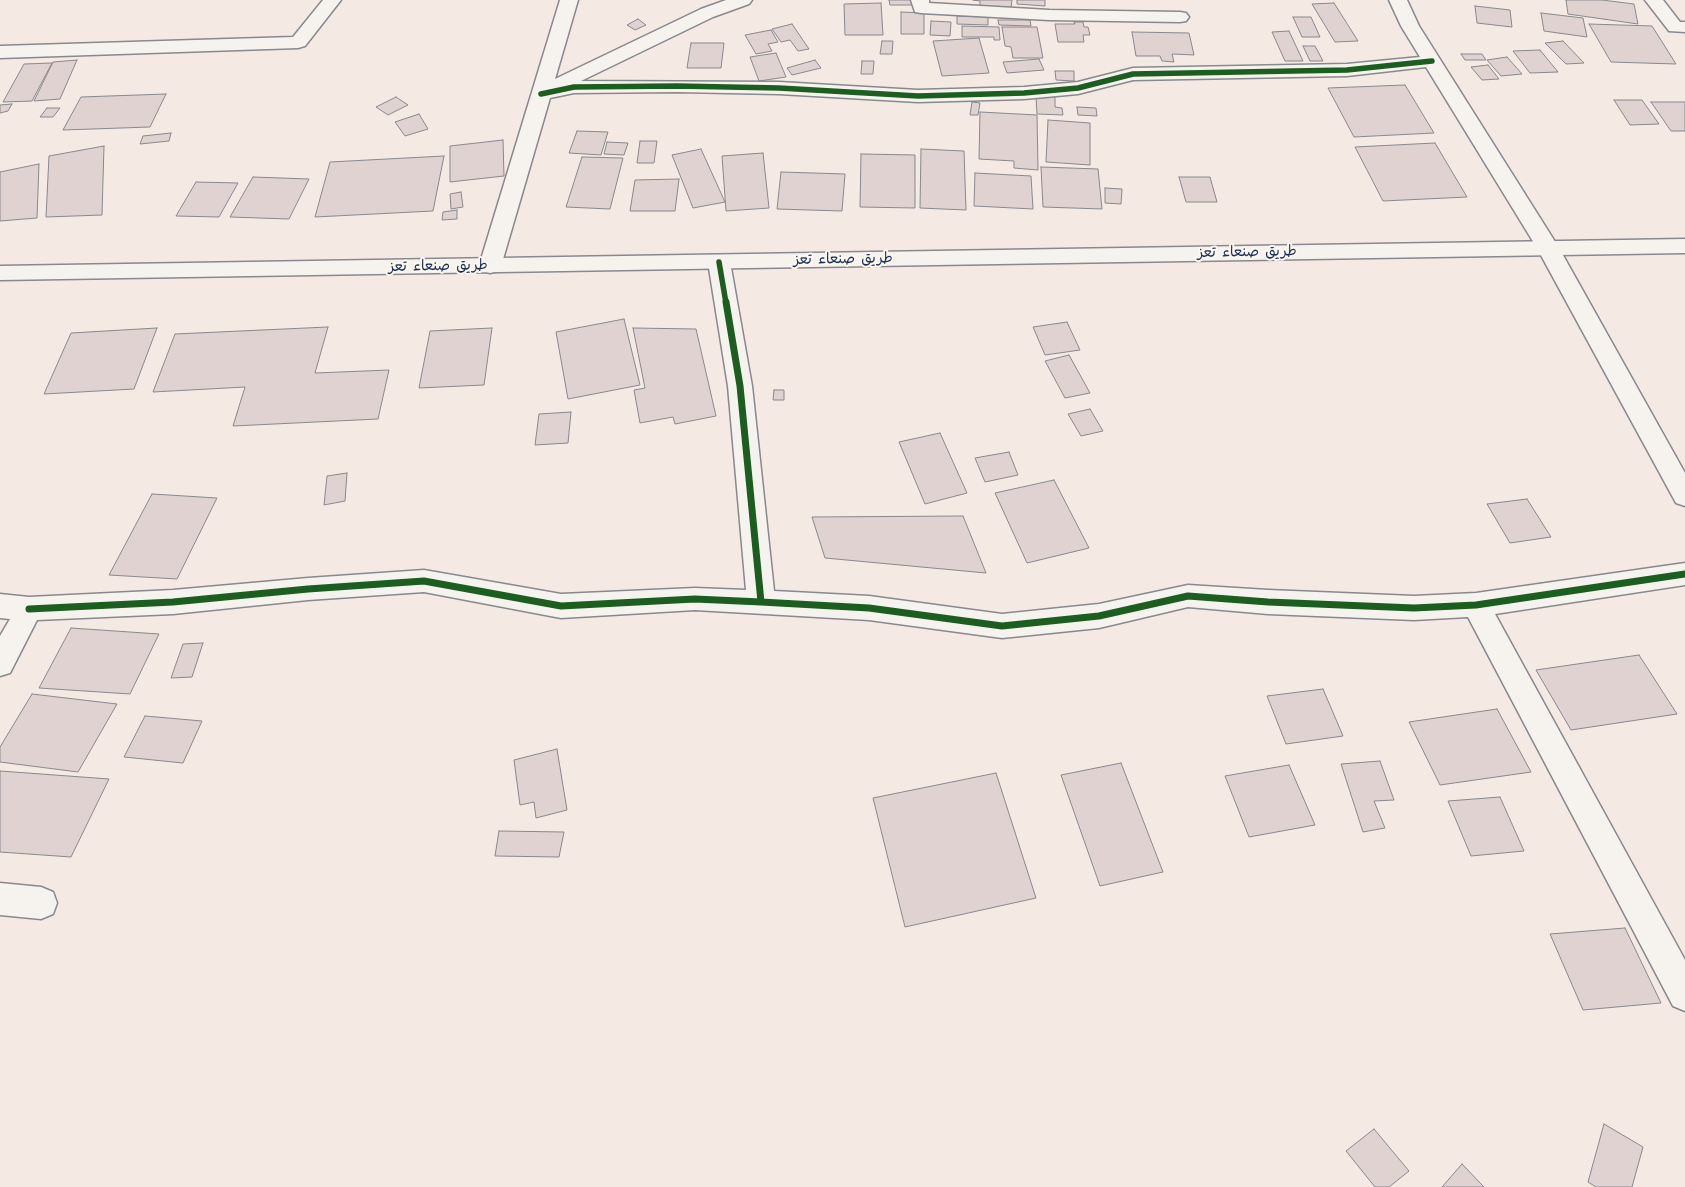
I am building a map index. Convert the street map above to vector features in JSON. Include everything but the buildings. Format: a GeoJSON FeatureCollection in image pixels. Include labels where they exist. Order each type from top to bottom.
{"type":"FeatureCollection","features":[{"type":"Feature","properties":{"kind":"main road"},"geometry":{"type":"LineString","coordinates":[[0,52],[298,42],[332,0]]}},
{"type":"Feature","properties":{"kind":"main road"},"geometry":{"type":"LineString","coordinates":[[490,266],[569,0]]}},
{"type":"Feature","properties":{"kind":"main road"},"geometry":{"type":"LineString","coordinates":[[541,94],[707,13],[743,0]]}},
{"type":"Feature","properties":{"kind":"main road"},"geometry":{"type":"LineString","coordinates":[[920,0],[921,8],[1049,15],[1180,17]]}},
{"type":"Feature","properties":{"kind":"main road"},"geometry":{"type":"LineString","coordinates":[[1398,0],[1410,26],[1548,248],[1685,496]]}},
{"type":"Feature","properties":{"kind":"main road"},"geometry":{"type":"LineString","coordinates":[[1654,0],[1675,27],[1685,27]]}},
{"type":"Feature","properties":{"kind":"main road"},"geometry":{"type":"LineString","coordinates":[[541,94],[574,87],[677,86],[779,88],[918,96],[1014,93],[1078,88],[1133,74],[1347,70],[1432,61]]}},
{"type":"Feature","properties":{"kind":"main road","name":"طريق صنعاء تعز"},"geometry":{"type":"LineString","coordinates":[[0,274],[1685,246]]}},
{"type":"Feature","properties":{"kind":"main road"},"geometry":{"type":"LineString","coordinates":[[719,262],[740,386],[761,602]]}},
{"type":"Feature","properties":{"kind":"main road"},"geometry":{"type":"LineString","coordinates":[[0,606],[29,609],[173,602],[308,589],[424,581],[561,606],[695,599],[869,608],[1002,626],[1099,616],[1188,596],[1268,602],[1414,608],[1476,605],[1685,574]]}},
{"type":"Feature","properties":{"kind":"main road"},"geometry":{"type":"LineString","coordinates":[[1476,605],[1685,994]]}},
{"type":"Feature","properties":{"kind":"main road"},"geometry":{"type":"LineString","coordinates":[[0,664],[29,609]]}},
{"type":"Feature","properties":{"kind":"main road"},"geometry":{"type":"LineString","coordinates":[[0,899],[41,903]]}},
{"type":"Feature","properties":{"kind":"cycle path"},"geometry":{"type":"LineString","coordinates":[[541,94],[574,87],[677,86],[779,88],[918,96],[1024,93],[1078,88],[1133,74],[1347,70],[1432,61]]}},
{"type":"Feature","properties":{"kind":"cycle path"},"geometry":{"type":"LineString","coordinates":[[29,609],[173,602],[308,589],[424,581],[561,606],[695,599],[761,602],[740,386],[719,262]]}},
{"type":"Feature","properties":{"kind":"cycle path"},"geometry":{"type":"LineString","coordinates":[[761,602],[869,608],[1002,626],[1099,616],[1188,596],[1268,602],[1414,608],[1476,605],[1685,574]]}}]}
